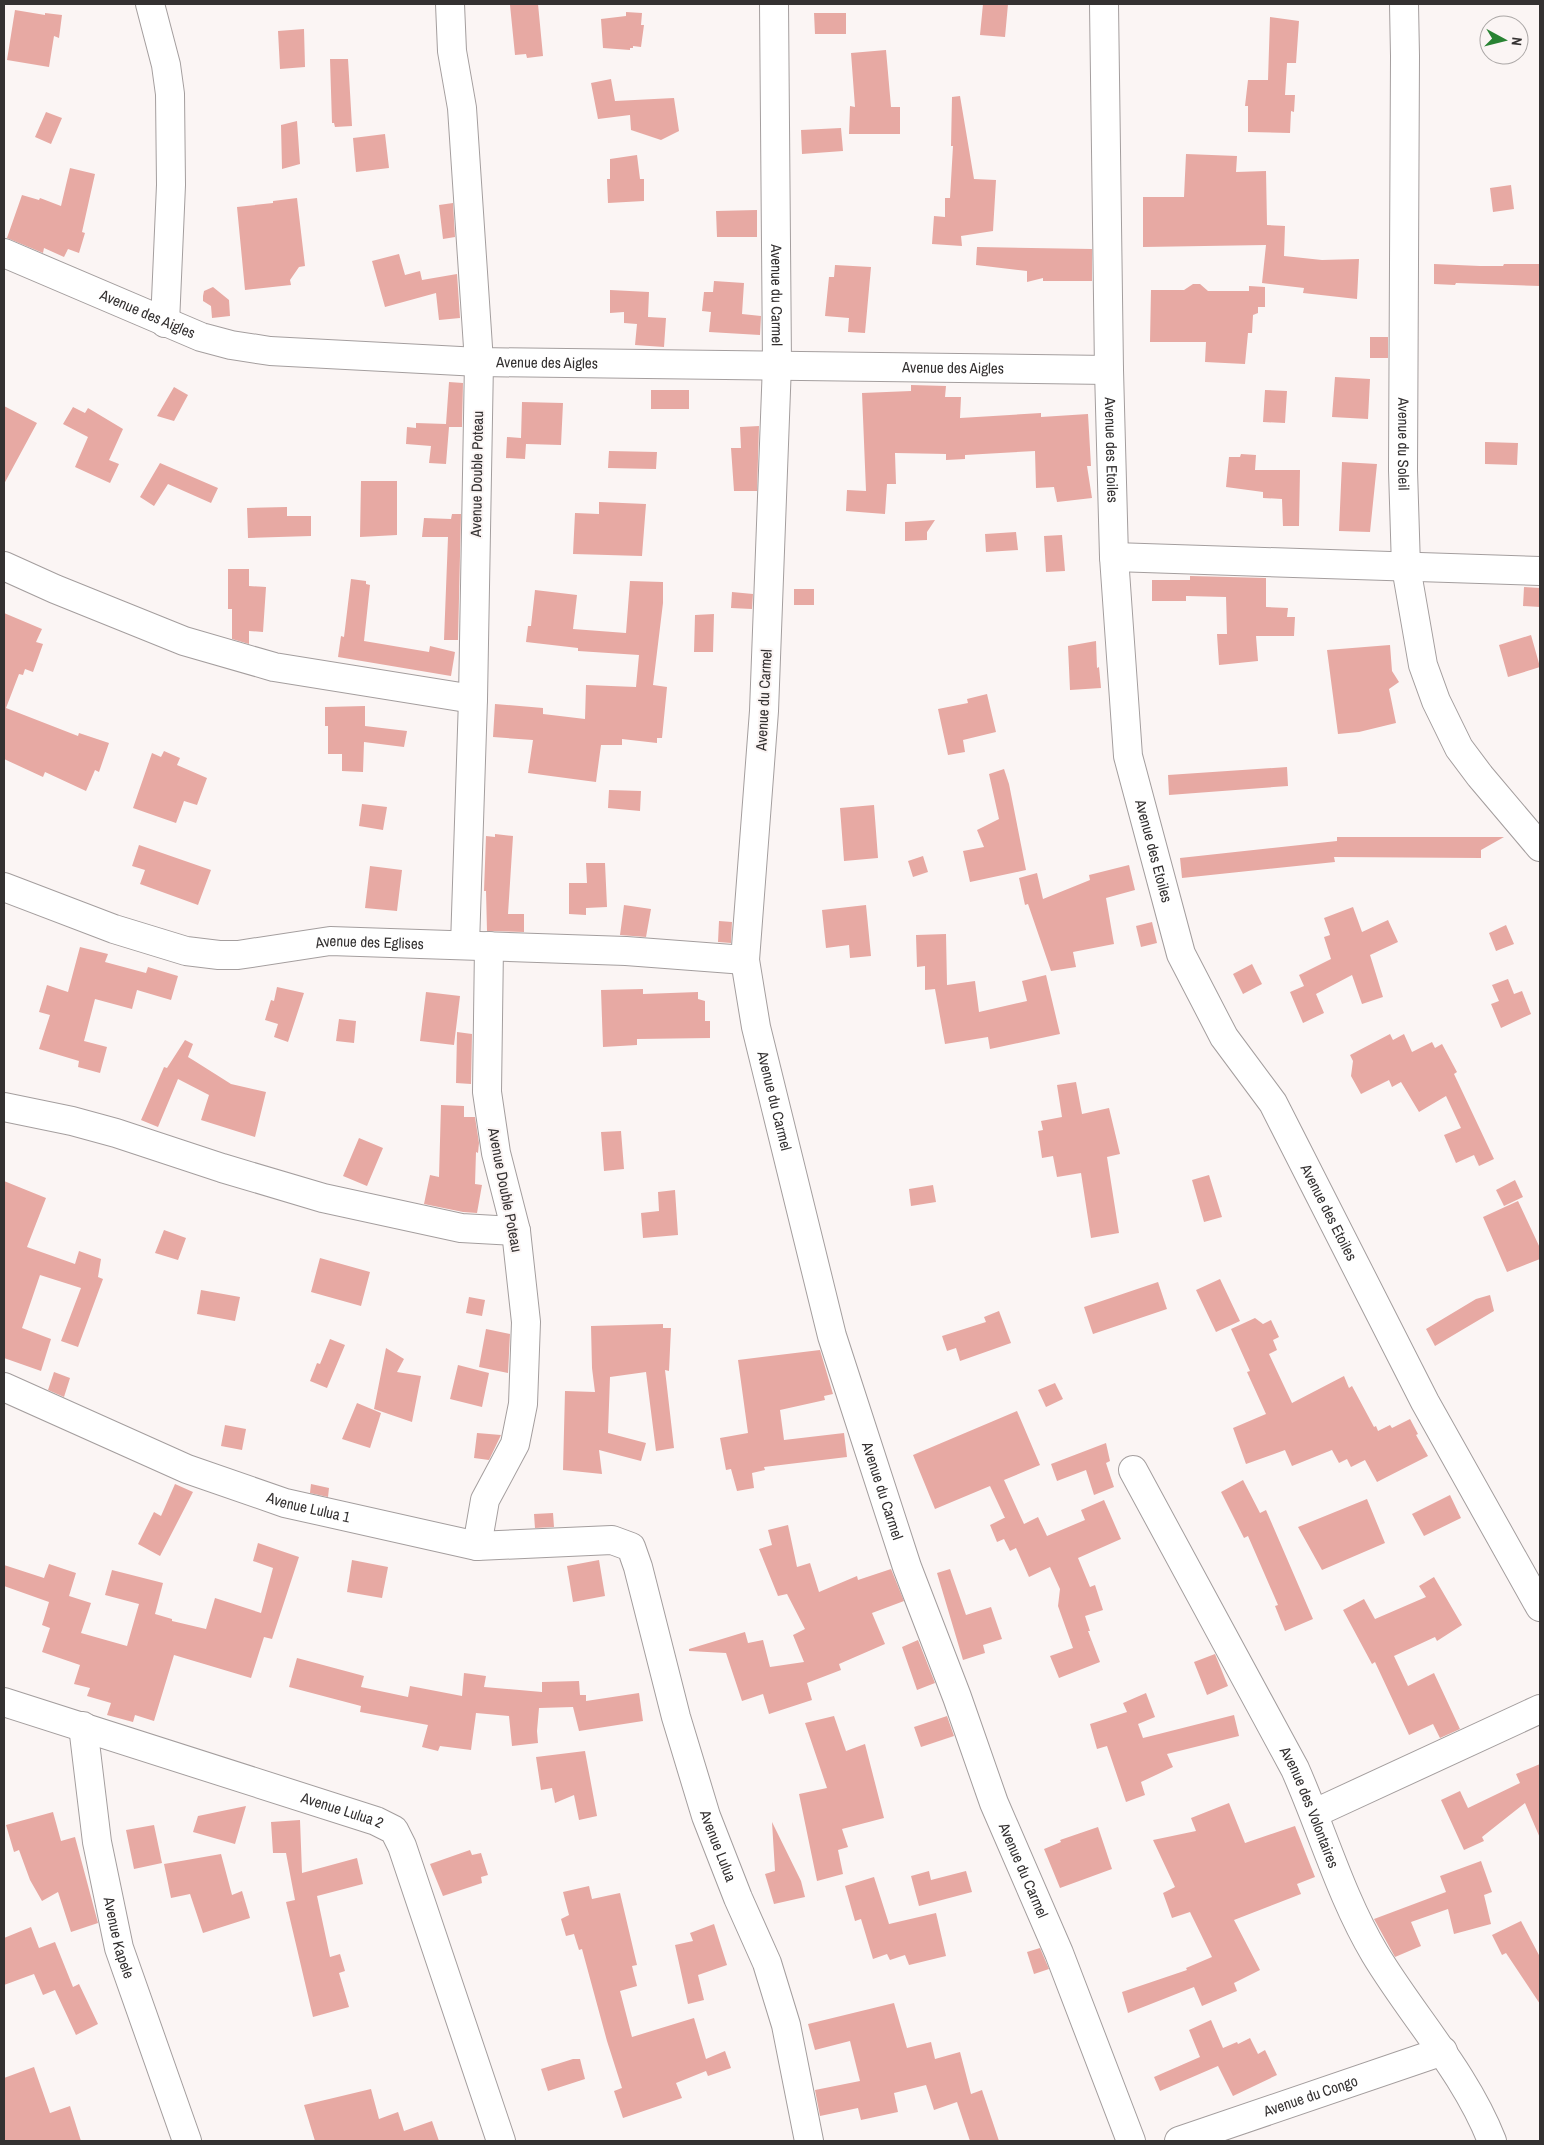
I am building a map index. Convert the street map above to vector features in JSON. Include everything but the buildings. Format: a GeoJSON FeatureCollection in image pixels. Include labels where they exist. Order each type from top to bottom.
{"type":"FeatureCollection","features":[{"type":"Feature","properties":{"kind":"street"},"geometry":{"type":"LineString","coordinates":[[150,4],[166,65],[170,94],[171,185],[165,323]]}},
{"type":"Feature","properties":{"kind":"street","name":"Avenue Double Poteau"},"geometry":{"type":"LineString","coordinates":[[450,4],[452,50],[462,108],[479,362],[474,699],[477,946],[487,1092],[496,1153],[516,1231],[526,1322],[523,1404],[515,1444],[485,1500],[477,1546]]}},
{"type":"Feature","properties":{"kind":"street","name":"Avenue du Carmel"},"geometry":{"type":"LineString","coordinates":[[774,4],[778,364],[764,711],[745,960],[756,1027],[829,1326],[907,1567],[957,1697],[994,1803],[1059,1953],[1131,2141]]}},
{"type":"Feature","properties":{"kind":"street","name":"Avenue des Etoiles"},"geometry":{"type":"LineString","coordinates":[[1104,4],[1109,370],[1114,557],[1128,756],[1181,954],[1224,1037],[1273,1103],[1425,1402],[1540,1607]]}},
{"type":"Feature","properties":{"kind":"street","name":"Avenue du Soleil"},"geometry":{"type":"LineString","coordinates":[[1404,4],[1403,470],[1406,567],[1423,665],[1436,701],[1459,748],[1540,847]]}},
{"type":"Feature","properties":{"kind":"street","name":"Avenue des Aigles"},"geometry":{"type":"LineString","coordinates":[[4,253],[201,337],[231,345],[270,350],[479,362],[778,364],[1109,370]]}},
{"type":"Feature","properties":{"kind":"street"},"geometry":{"type":"LineString","coordinates":[[1114,557],[1540,571]]}},
{"type":"Feature","properties":{"kind":"street"},"geometry":{"type":"LineString","coordinates":[[4,566],[55,589],[184,641],[274,667],[474,699]]}},
{"type":"Feature","properties":{"kind":"street","name":"Avenue des Eglises"},"geometry":{"type":"LineString","coordinates":[[4,887],[114,928],[186,951],[202,953],[238,955],[330,941],[626,951],[745,960]]}},
{"type":"Feature","properties":{"kind":"street"},"geometry":{"type":"LineString","coordinates":[[4,1107],[72,1121],[116,1133],[322,1198],[461,1228],[516,1231]]}},
{"type":"Feature","properties":{"kind":"street","name":"Avenue Lulua 1"},"geometry":{"type":"LineString","coordinates":[[4,1387],[187,1470],[285,1503],[477,1546],[612,1540],[630,1547]]}},
{"type":"Feature","properties":{"kind":"street","name":"Avenue des Volontaires"},"geometry":{"type":"LineString","coordinates":[[1133,1470],[1291,1762],[1356,1916],[1375,1954],[1443,2051],[1483,2119],[1492,2141]]}},
{"type":"Feature","properties":{"kind":"street","name":"Avenue Lulua"},"geometry":{"type":"LineString","coordinates":[[630,1547],[638,1566],[676,1717],[706,1816],[738,1898],[767,1963],[786,2025],[809,2141]]}},
{"type":"Feature","properties":{"kind":"street","name":"Avenue Lulua 2"},"geometry":{"type":"LineString","coordinates":[[4,1702],[376,1820],[394,1830],[402,1846],[502,2141]]}},
{"type":"Feature","properties":{"kind":"street"},"geometry":{"type":"LineString","coordinates":[[1314,1813],[1540,1709]]}},
{"type":"Feature","properties":{"kind":"street","name":"Avenue Kapele"},"geometry":{"type":"LineString","coordinates":[[83,1726],[96,1842],[119,1948],[187,2141]]}},
{"type":"Feature","properties":{"kind":"street","name":"Avenue du Congo"},"geometry":{"type":"LineString","coordinates":[[1179,2141],[1443,2051]]}}]}
